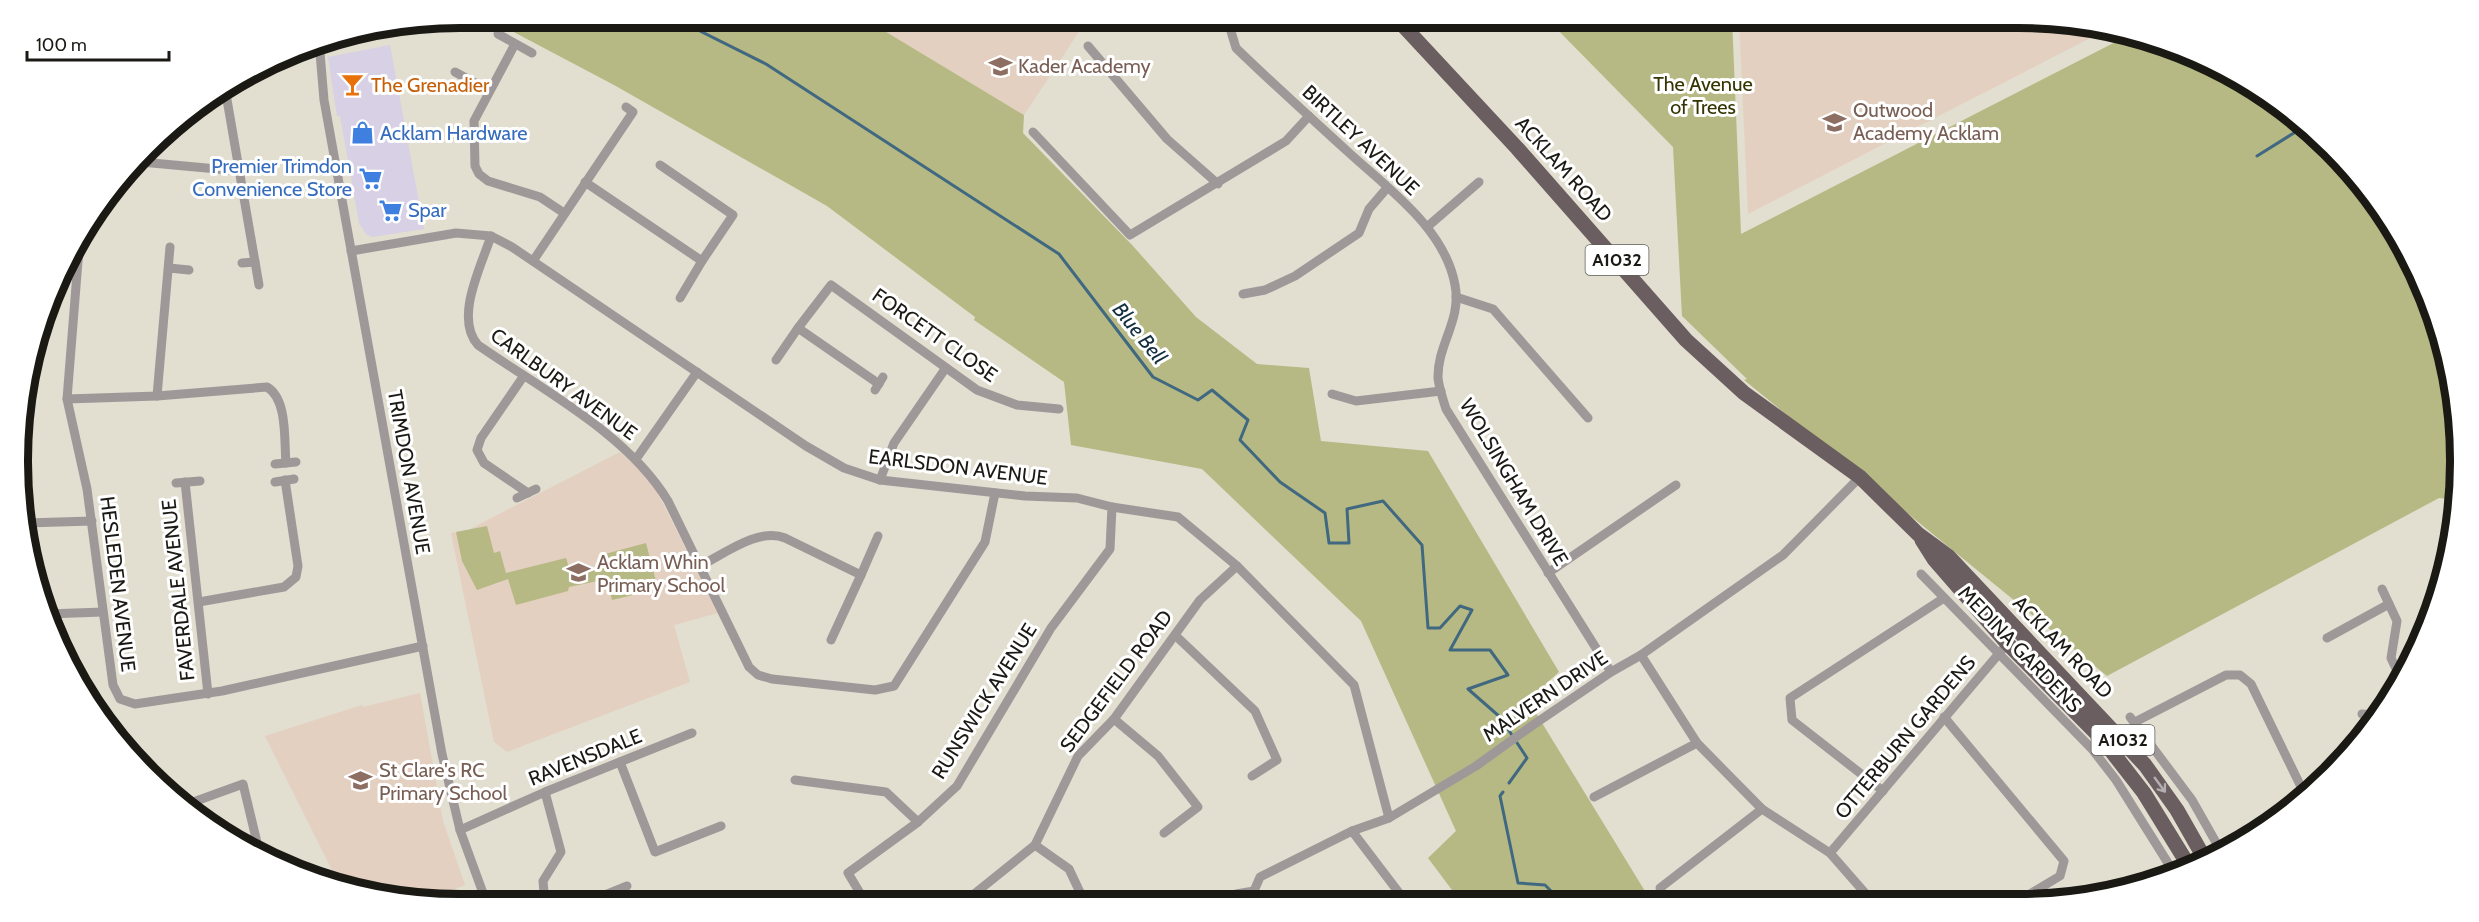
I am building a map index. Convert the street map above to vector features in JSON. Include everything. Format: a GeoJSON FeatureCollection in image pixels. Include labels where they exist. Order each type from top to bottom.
{"type":"FeatureCollection","features":[{"type":"Feature","properties":{"kind":"main road","name":"ACKLAM ROAD"},"geometry":{"type":"LineString","coordinates":[[1405,28],[1517,148],[1686,340],[1744,393],[1860,477],[1918,534],[1948,556],[2115,731],[2164,791],[2201,853]]}},
{"type":"Feature","properties":{"kind":"main road","name":"ACKLAM ROAD"},"geometry":{"type":"LineString","coordinates":[[1918,534],[1934,559],[1955,580],[2004,648],[2102,739],[2144,793],[2186,860]]}},
{"type":"Feature","properties":{"kind":"street","name":"BIRTLEY AVENUE"},"geometry":{"type":"LineString","coordinates":[[1230,28],[1236,48],[1426,227],[1450,264],[1456,297]]}},
{"type":"Feature","properties":{"kind":"street"},"geometry":{"type":"LineString","coordinates":[[498,34],[532,53]]}},
{"type":"Feature","properties":{"kind":"street"},"geometry":{"type":"LineString","coordinates":[[515,44],[476,115],[472,129],[476,166],[479,174],[488,181],[546,200],[564,213]]}},
{"type":"Feature","properties":{"kind":"street"},"geometry":{"type":"LineString","coordinates":[[1088,46],[1167,139],[1218,184]]}},
{"type":"Feature","properties":{"kind":"street","name":"TRIMDON AVENUE"},"geometry":{"type":"LineString","coordinates":[[320,52],[324,100],[442,754],[460,830],[483,894]]}},
{"type":"Feature","properties":{"kind":"street"},"geometry":{"type":"LineString","coordinates":[[455,72],[488,90]]}},
{"type":"Feature","properties":{"kind":"street"},"geometry":{"type":"LineString","coordinates":[[227,97],[259,285]]}},
{"type":"Feature","properties":{"kind":"street"},"geometry":{"type":"LineString","coordinates":[[533,261],[633,112]]}},
{"type":"Feature","properties":{"kind":"street"},"geometry":{"type":"LineString","coordinates":[[1033,132],[1130,235],[1286,141],[1309,116]]}},
{"type":"Feature","properties":{"kind":"street"},"geometry":{"type":"LineString","coordinates":[[148,163],[239,171]]}},
{"type":"Feature","properties":{"kind":"street"},"geometry":{"type":"LineString","coordinates":[[661,179],[664,167],[732,215],[680,298]]}},
{"type":"Feature","properties":{"kind":"street"},"geometry":{"type":"LineString","coordinates":[[585,182],[702,261]]}},
{"type":"Feature","properties":{"kind":"street"},"geometry":{"type":"LineString","coordinates":[[1426,227],[1479,182]]}},
{"type":"Feature","properties":{"kind":"street"},"geometry":{"type":"LineString","coordinates":[[1242,294],[1265,290],[1295,276],[1359,233],[1369,209],[1387,188]]}},
{"type":"Feature","properties":{"kind":"street","name":"EARLSDON AVENUE"},"geometry":{"type":"LineString","coordinates":[[351,251],[456,233],[491,236],[533,261],[827,459],[880,480],[994,493],[1077,498],[1112,507],[1178,517],[1237,566],[1354,685],[1389,818]]}},
{"type":"Feature","properties":{"kind":"street","name":"CARLBURY AVENUE"},"geometry":{"type":"LineString","coordinates":[[491,236],[469,306],[469,331],[477,345],[611,436],[636,459],[668,501],[749,667],[758,675],[783,681],[874,690],[889,689],[899,681],[985,542],[994,493]]}},
{"type":"Feature","properties":{"kind":"street"},"geometry":{"type":"LineString","coordinates":[[157,396],[170,247]]}},
{"type":"Feature","properties":{"kind":"street","name":"HESLEDEN AVENUE"},"geometry":{"type":"LineString","coordinates":[[78,260],[67,399],[83,465],[113,685],[120,699],[135,704],[208,694],[423,646]]}},
{"type":"Feature","properties":{"kind":"street"},"geometry":{"type":"LineString","coordinates":[[242,263],[255,262]]}},
{"type":"Feature","properties":{"kind":"street"},"geometry":{"type":"LineString","coordinates":[[169,268],[189,270]]}},
{"type":"Feature","properties":{"kind":"street","name":"FORCETT CLOSE"},"geometry":{"type":"LineString","coordinates":[[798,328],[831,285],[977,390],[1005,402],[1059,409]]}},
{"type":"Feature","properties":{"kind":"street"},"geometry":{"type":"LineString","coordinates":[[1456,297],[1493,309],[1588,418]]}},
{"type":"Feature","properties":{"kind":"street","name":"WOLSINGHAM DRIVE"},"geometry":{"type":"LineString","coordinates":[[1456,297],[1455,319],[1441,357],[1438,377],[1446,409],[1611,672]]}},
{"type":"Feature","properties":{"kind":"street"},"geometry":{"type":"LineString","coordinates":[[776,360],[798,328],[879,384]]}},
{"type":"Feature","properties":{"kind":"street"},"geometry":{"type":"LineString","coordinates":[[880,480],[894,443],[945,369]]}},
{"type":"Feature","properties":{"kind":"street"},"geometry":{"type":"LineString","coordinates":[[636,459],[697,372]]}},
{"type":"Feature","properties":{"kind":"street"},"geometry":{"type":"LineString","coordinates":[[517,498],[532,491],[481,459],[477,450],[481,438],[523,376]]}},
{"type":"Feature","properties":{"kind":"street"},"geometry":{"type":"LineString","coordinates":[[67,399],[157,396],[255,387],[271,389],[280,404],[291,463],[276,464]]}},
{"type":"Feature","properties":{"kind":"street"},"geometry":{"type":"LineString","coordinates":[[1332,394],[1356,401],[1441,391]]}},
{"type":"Feature","properties":{"kind":"street","name":"MALVERN DRIVE"},"geometry":{"type":"LineString","coordinates":[[1236,894],[1254,891],[1260,877],[1352,831],[1389,818],[1476,766],[1611,672],[1641,655],[1783,555],[1860,477]]}},
{"type":"Feature","properties":{"kind":"street"},"geometry":{"type":"LineString","coordinates":[[199,602],[284,587],[293,582],[298,566],[285,480]]}},
{"type":"Feature","properties":{"kind":"street","name":"FAVERDALE AVENUE"},"geometry":{"type":"LineString","coordinates":[[200,481],[181,483],[199,602],[208,694]]}},
{"type":"Feature","properties":{"kind":"street"},"geometry":{"type":"LineString","coordinates":[[1548,573],[1676,485]]}},
{"type":"Feature","properties":{"kind":"street","name":"RUNSWICK AVENUE"},"geometry":{"type":"LineString","coordinates":[[861,894],[848,873],[918,822],[957,786],[1051,628],[1110,549],[1112,507]]}},
{"type":"Feature","properties":{"kind":"street"},"geometry":{"type":"LineString","coordinates":[[33,523],[92,521]]}},
{"type":"Feature","properties":{"kind":"street"},"geometry":{"type":"LineString","coordinates":[[700,566],[755,538],[772,534],[785,538],[861,575]]}},
{"type":"Feature","properties":{"kind":"street"},"geometry":{"type":"LineString","coordinates":[[831,640],[832,626],[861,575],[878,536]]}},
{"type":"Feature","properties":{"kind":"street","name":"SEDGEFIELD ROAD"},"geometry":{"type":"LineString","coordinates":[[980,894],[1035,845],[1078,756],[1114,719],[1200,600],[1237,566]]}},
{"type":"Feature","properties":{"kind":"street","name":"MEDINA GARDENS"},"geometry":{"type":"LineString","coordinates":[[1921,574],[1944,598],[2004,648],[2092,749],[2116,780],[2170,866]]}},
{"type":"Feature","properties":{"kind":"street"},"geometry":{"type":"LineString","coordinates":[[2382,589],[2398,625],[2392,661],[2397,670]]}},
{"type":"Feature","properties":{"kind":"street"},"geometry":{"type":"LineString","coordinates":[[1883,791],[1792,720],[1790,698],[1944,598]]}},
{"type":"Feature","properties":{"kind":"street"},"geometry":{"type":"LineString","coordinates":[[2327,638],[2389,604]]}},
{"type":"Feature","properties":{"kind":"street"},"geometry":{"type":"LineString","coordinates":[[56,614],[103,612]]}},
{"type":"Feature","properties":{"kind":"street"},"geometry":{"type":"LineString","coordinates":[[1176,636],[1255,711],[1277,760],[1252,776]]}},
{"type":"Feature","properties":{"kind":"street","name":"OTTERBURN GARDENS"},"geometry":{"type":"LineString","coordinates":[[1830,853],[2004,648]]}},
{"type":"Feature","properties":{"kind":"street"},"geometry":{"type":"LineString","coordinates":[[1641,655],[1697,743],[1762,809],[1830,853],[1866,894]]}},
{"type":"Feature","properties":{"kind":"street"},"geometry":{"type":"LineString","coordinates":[[2217,845],[2192,800],[2133,720],[2226,675],[2240,675],[2251,684],[2301,787]]}},
{"type":"Feature","properties":{"kind":"street"},"geometry":{"type":"LineString","coordinates":[[2362,714],[2368,714]]}},
{"type":"Feature","properties":{"kind":"street"},"geometry":{"type":"LineString","coordinates":[[1944,717],[2064,861],[2060,876],[2031,894]]}},
{"type":"Feature","properties":{"kind":"street"},"geometry":{"type":"LineString","coordinates":[[1114,719],[1158,756],[1198,807],[1164,833]]}},
{"type":"Feature","properties":{"kind":"street","name":"RAVENSDALE"},"geometry":{"type":"LineString","coordinates":[[460,830],[545,792],[692,733]]}},
{"type":"Feature","properties":{"kind":"street"},"geometry":{"type":"LineString","coordinates":[[1594,797],[1697,743]]}},
{"type":"Feature","properties":{"kind":"street"},"geometry":{"type":"LineString","coordinates":[[620,762],[655,852],[721,826]]}},
{"type":"Feature","properties":{"kind":"street"},"geometry":{"type":"LineString","coordinates":[[795,780],[886,792],[918,822]]}},
{"type":"Feature","properties":{"kind":"street"},"geometry":{"type":"LineString","coordinates":[[195,801],[243,784],[257,842]]}},
{"type":"Feature","properties":{"kind":"street"},"geometry":{"type":"LineString","coordinates":[[544,894],[543,881],[561,852],[545,792]]}},
{"type":"Feature","properties":{"kind":"street"},"geometry":{"type":"LineString","coordinates":[[1660,888],[1762,809]]}},
{"type":"Feature","properties":{"kind":"street"},"geometry":{"type":"LineString","coordinates":[[1352,831],[1400,894]]}},
{"type":"Feature","properties":{"kind":"street"},"geometry":{"type":"LineString","coordinates":[[2187,859],[2198,847],[2213,838]]}},
{"type":"Feature","properties":{"kind":"street"},"geometry":{"type":"LineString","coordinates":[[1035,845],[1069,869],[1081,894]]}},
{"type":"Feature","properties":{"kind":"street"},"geometry":{"type":"LineString","coordinates":[[607,894],[627,886]]}},
{"type":"Feature","properties":{"kind":"shaded area","name":"Kader Academy"},"geometry":{"type":"Polygon","coordinates":[[[880,28],[1081,28],[1024,115],[880,28]]]}},
{"type":"Feature","properties":{"kind":"shaded area","name":"Outwood Academy Acklam"},"geometry":{"type":"Polygon","coordinates":[[[1739,28],[2018,28],[2046,29],[2095,36],[1748,214],[1739,28]]]}},
{"type":"Feature","properties":{"kind":"shaded area"},"geometry":{"type":"Polygon","coordinates":[[[390,45],[424,229],[372,237],[366,234],[359,223],[340,116],[337,116],[328,57],[390,45]]]}},
{"type":"Feature","properties":{"kind":"shaded area","name":"Acklam Whin Primary School"},"geometry":{"type":"Polygon","coordinates":[[[620,452],[651,480],[718,613],[674,625],[690,682],[507,752],[494,742],[451,533],[468,530],[620,452]]]}},
{"type":"Feature","properties":{"kind":"shaded area","name":"St Clare's RC Primary School"},"geometry":{"type":"Polygon","coordinates":[[[420,693],[443,821],[465,885],[444,893],[433,893],[377,885],[334,875],[265,736],[362,705],[363,707],[420,693]]]}},
{"type":"Feature","properties":{"kind":"green space"},"geometry":{"type":"Polygon","coordinates":[[[506,28],[880,28],[1024,115],[1023,133],[1133,246],[1196,317],[1257,364],[1309,368],[1321,441],[1428,451],[1559,672],[1528,700],[1647,894],[1455,894],[1428,858],[1456,831],[1361,621],[1202,469],[1071,445],[1064,382],[974,320],[975,317],[827,206],[614,85],[506,28]]]}},
{"type":"Feature","properties":{"kind":"green space","name":"The Avenue of Trees"},"geometry":{"type":"Polygon","coordinates":[[[1556,28],[1732,28],[1741,234],[2118,41],[2184,61],[2258,101],[2303,136],[2343,176],[2378,221],[2393,245],[2418,295],[2436,349],[2450,433],[2449,501],[2439,498],[2107,676],[1744,380],[1747,379],[1682,316],[1673,147],[1556,28]]]}},
{"type":"Feature","properties":{"kind":"green space"},"geometry":{"type":"Polygon","coordinates":[[[487,526],[494,553],[500,551],[506,573],[566,558],[571,574],[607,565],[605,554],[646,543],[658,589],[612,600],[607,579],[569,587],[568,591],[516,605],[508,579],[477,590],[462,561],[456,532],[487,526]]]}},
{"type":"Feature","properties":{"kind":"waterway","name":"Blue Bell"},"geometry":{"type":"LineString","coordinates":[[694,28],[766,64],[1059,254],[1153,377],[1198,400],[1212,390],[1248,420],[1240,440],[1280,482],[1325,513],[1329,543],[1349,543],[1347,509],[1383,501],[1422,545],[1428,628],[1440,628],[1460,606],[1472,610],[1450,650],[1490,650],[1508,675],[1468,689],[1500,717],[1527,758],[1509,783]]}},
{"type":"Feature","properties":{"kind":"waterway"},"geometry":{"type":"LineString","coordinates":[[2257,156],[2297,131]]}},
{"type":"Feature","properties":{"kind":"waterway","name":"Blue Bell"},"geometry":{"type":"LineString","coordinates":[[1503,792],[1500,796],[1518,883],[1545,885],[1554,894]]}},
{"type":"Feature","properties":{"kind":"place","name":"Kader Academy"},"geometry":{"type":"Point","coordinates":[1000,66]}},
{"type":"Feature","properties":{"kind":"place","name":"The Grenadier"},"geometry":{"type":"Point","coordinates":[353,85]}},
{"type":"Feature","properties":{"kind":"place","name":"Outwood Academy Acklam"},"geometry":{"type":"Point","coordinates":[1835,122]}},
{"type":"Feature","properties":{"kind":"place","name":"Acklam Hardware"},"geometry":{"type":"Point","coordinates":[362,133]}},
{"type":"Feature","properties":{"kind":"place","name":"Premier Trimdon Convenience Store"},"geometry":{"type":"Point","coordinates":[370,178]}},
{"type":"Feature","properties":{"kind":"place","name":"Spar"},"geometry":{"type":"Point","coordinates":[390,210]}},
{"type":"Feature","properties":{"kind":"place","name":"Acklam Whin Primary School"},"geometry":{"type":"Point","coordinates":[579,573]}},
{"type":"Feature","properties":{"kind":"place","name":"St Clare's RC Primary School"},"geometry":{"type":"Point","coordinates":[361,781]}}]}
